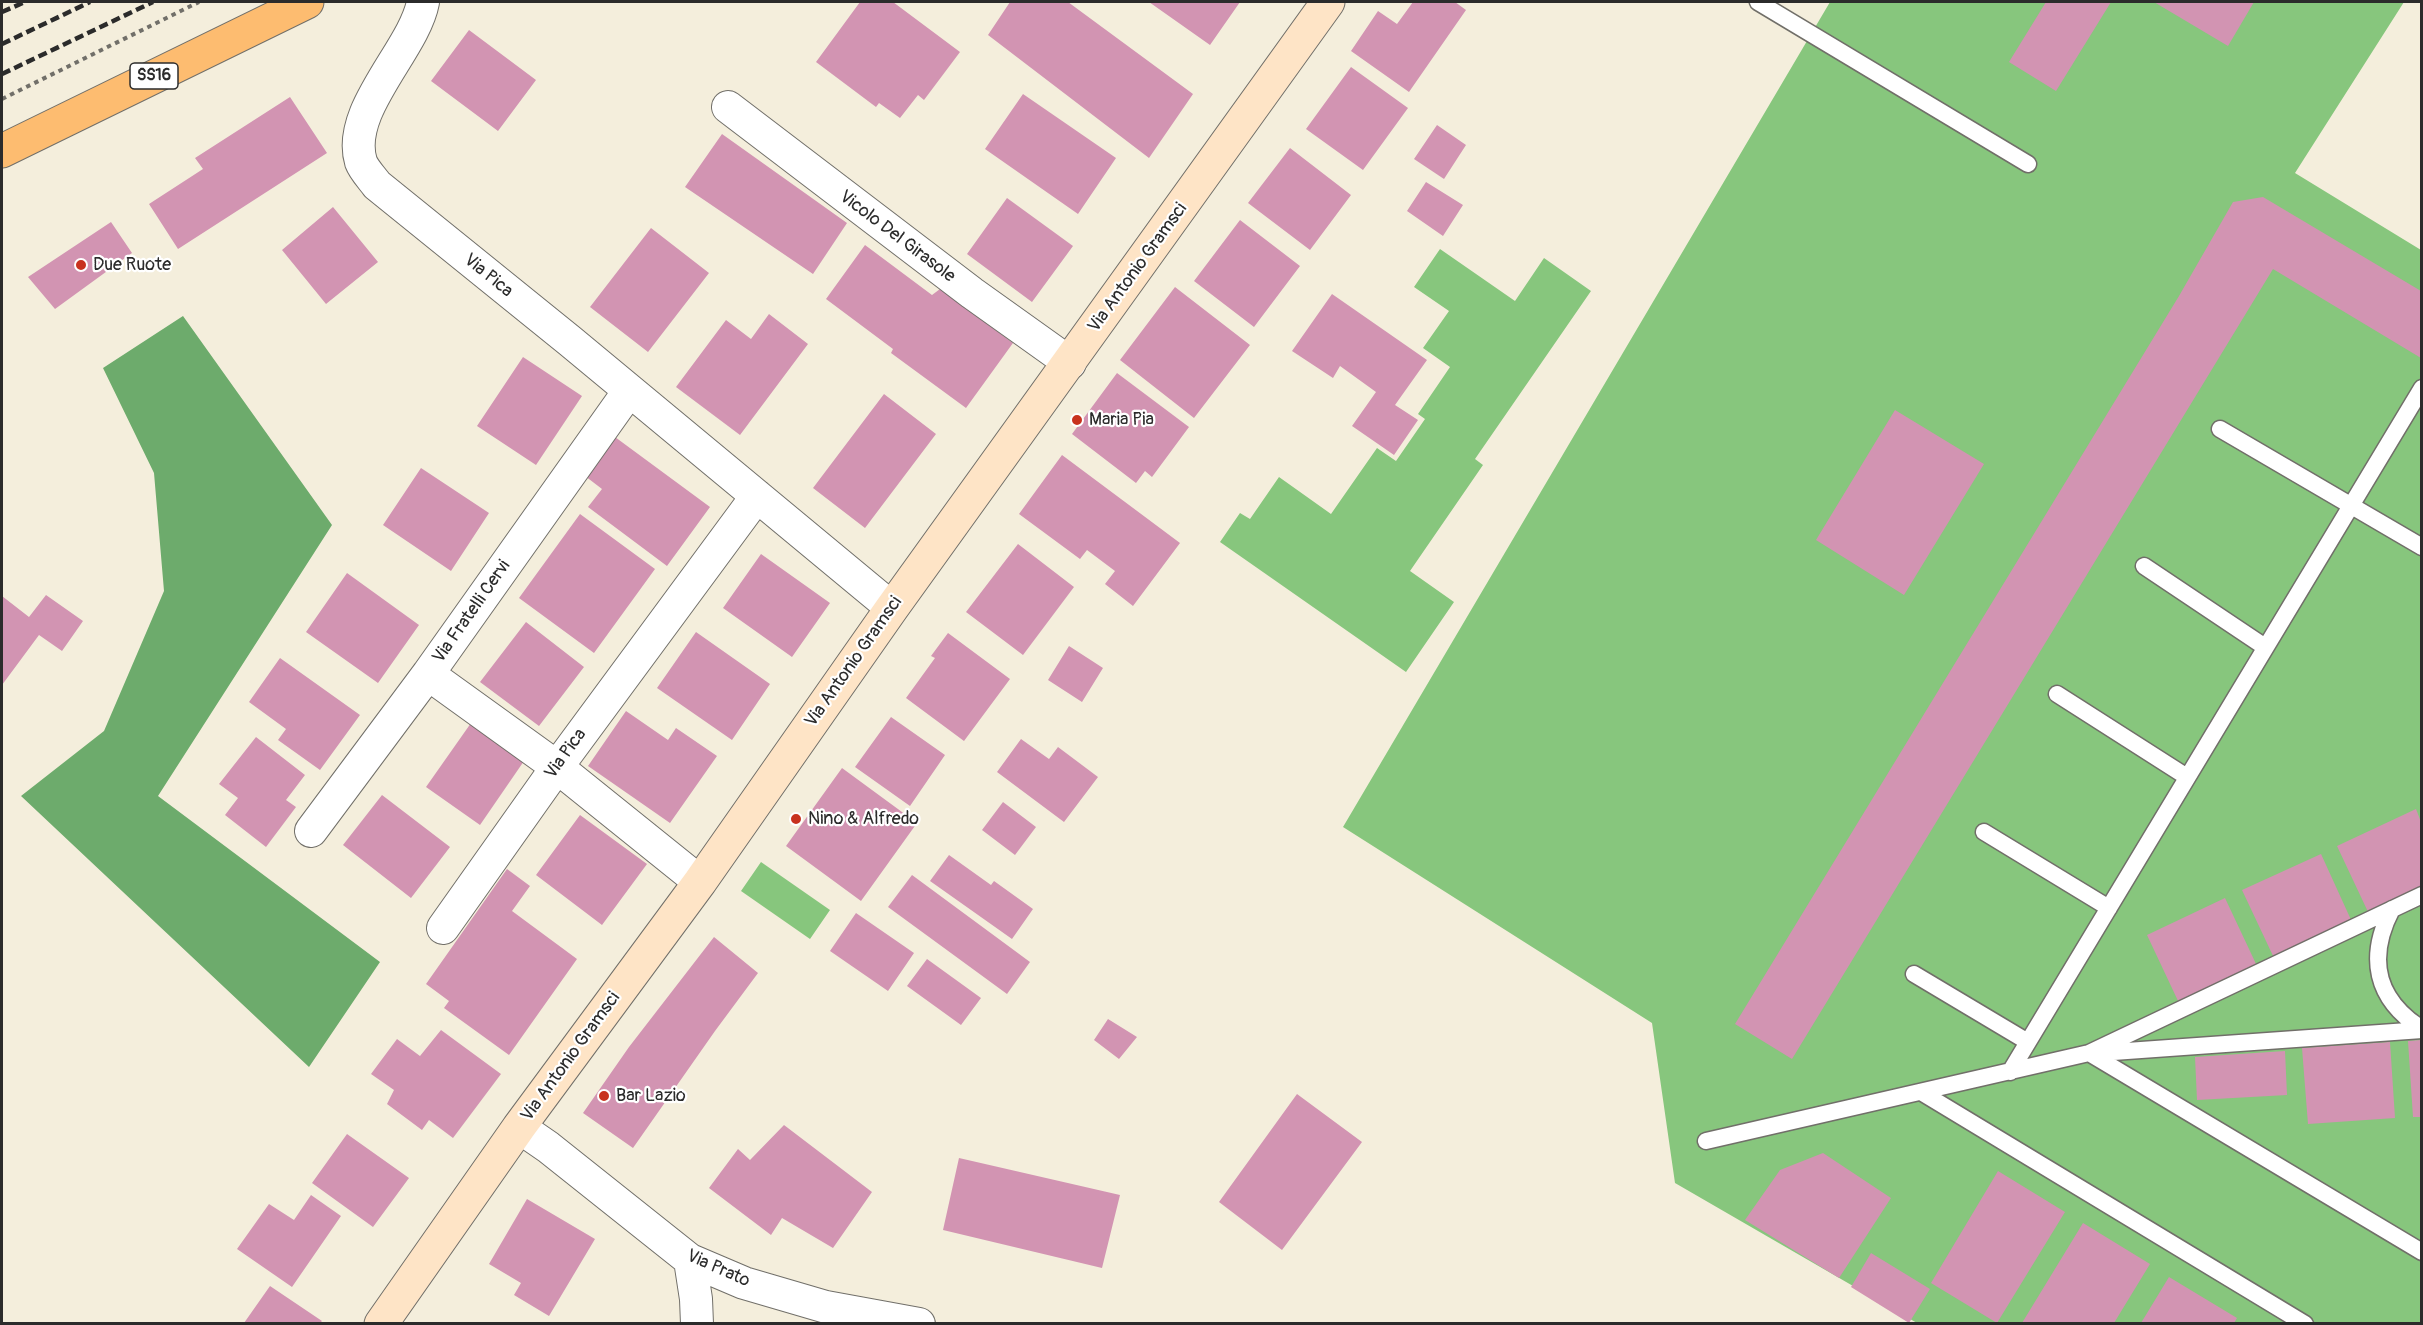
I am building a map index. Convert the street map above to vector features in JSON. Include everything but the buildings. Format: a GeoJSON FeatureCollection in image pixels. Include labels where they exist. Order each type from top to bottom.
{"type":"FeatureCollection","features":[{"type":"Feature","properties":{"kind":"main road","name":"SS16"},"geometry":{"type":"LineString","coordinates":[[2,151],[307,2]]}},
{"type":"Feature","properties":{"kind":"street","name":"Via Pica"},"geometry":{"type":"LineString","coordinates":[[423,2],[419,18],[393,60],[359,134],[361,163],[377,185],[892,608]]}},
{"type":"Feature","properties":{"kind":"street","name":"Via Antonio Gramsci"},"geometry":{"type":"LineString","coordinates":[[381,1323],[519,1127],[700,882],[892,608],[1328,2]]}},
{"type":"Feature","properties":{"kind":"street","name":"Vicolo Del Girasole"},"geometry":{"type":"LineString","coordinates":[[728,107],[972,293],[1070,363]]}},
{"type":"Feature","properties":{"kind":"street","name":"Via Fratelli Cervi"},"geometry":{"type":"LineString","coordinates":[[311,831],[428,674],[629,391]]}},
{"type":"Feature","properties":{"kind":"street","name":"Via Pica"},"geometry":{"type":"LineString","coordinates":[[443,928],[557,767],[757,496]]}},
{"type":"Feature","properties":{"kind":"street"},"geometry":{"type":"LineString","coordinates":[[428,674],[557,767],[700,882]]}},
{"type":"Feature","properties":{"kind":"street","name":"Via Prato"},"geometry":{"type":"LineString","coordinates":[[519,1127],[690,1260],[744,1283],[826,1307],[919,1323]]}},
{"type":"Feature","properties":{"kind":"street"},"geometry":{"type":"LineString","coordinates":[[690,1260],[697,1323]]}},
{"type":"Feature","properties":{"kind":"lane"},"geometry":{"type":"LineString","coordinates":[[1758,2],[2028,164]]}},
{"type":"Feature","properties":{"kind":"lane"},"geometry":{"type":"LineString","coordinates":[[2010,1072],[2421,388]]}},
{"type":"Feature","properties":{"kind":"lane"},"geometry":{"type":"LineString","coordinates":[[2220,429],[2421,547]]}},
{"type":"Feature","properties":{"kind":"lane"},"geometry":{"type":"LineString","coordinates":[[2144,567],[2265,647]]}},
{"type":"Feature","properties":{"kind":"lane"},"geometry":{"type":"LineString","coordinates":[[2057,694],[2187,777]]}},
{"type":"Feature","properties":{"kind":"lane"},"geometry":{"type":"LineString","coordinates":[[1984,832],[2109,908]]}},
{"type":"Feature","properties":{"kind":"lane"},"geometry":{"type":"LineString","coordinates":[[2090,1053],[2421,895]]}},
{"type":"Feature","properties":{"kind":"lane"},"geometry":{"type":"LineString","coordinates":[[2392,909],[2380,939],[2378,960],[2380,976],[2385,993],[2394,1006],[2421,1029]]}},
{"type":"Feature","properties":{"kind":"lane"},"geometry":{"type":"LineString","coordinates":[[1914,974],[2028,1042]]}},
{"type":"Feature","properties":{"kind":"lane"},"geometry":{"type":"LineString","coordinates":[[1706,1141],[2090,1053],[2421,1029]]}},
{"type":"Feature","properties":{"kind":"lane"},"geometry":{"type":"LineString","coordinates":[[2090,1053],[2421,1252]]}},
{"type":"Feature","properties":{"kind":"lane"},"geometry":{"type":"LineString","coordinates":[[1922,1092],[2306,1323]]}},
{"type":"Feature","properties":{"kind":"path"},"geometry":{"type":"LineString","coordinates":[[2,99],[200,2]]}},
{"type":"Feature","properties":{"kind":"green space"},"geometry":{"type":"Polygon","coordinates":[[[1830,2],[2404,2],[2295,173],[2421,250],[2421,1323],[1917,1323],[1675,1183],[1652,1023],[1343,827],[1830,2]]]}},
{"type":"Feature","properties":{"kind":"green space"},"geometry":{"type":"Polygon","coordinates":[[[1440,249],[1515,301],[1544,258],[1591,291],[1475,459],[1483,465],[1410,571],[1454,602],[1406,672],[1220,542],[1240,513],[1250,519],[1279,477],[1331,514],[1377,448],[1396,461],[1425,419],[1418,414],[1450,367],[1423,348],[1449,311],[1414,287],[1440,249]]]}},
{"type":"Feature","properties":{"kind":"green space"},"geometry":{"type":"Polygon","coordinates":[[[183,316],[332,525],[158,796],[380,962],[309,1067],[21,796],[104,731],[164,591],[154,473],[103,368],[183,316]]]}},
{"type":"Feature","properties":{"kind":"green space"},"geometry":{"type":"Polygon","coordinates":[[[761,862],[830,910],[810,939],[741,891],[761,862]]]}},
{"type":"Feature","properties":{"kind":"railway"},"geometry":{"type":"LineString","coordinates":[[2,12],[25,2]]}},
{"type":"Feature","properties":{"kind":"railway"},"geometry":{"type":"LineString","coordinates":[[2,44],[90,2]]}},
{"type":"Feature","properties":{"kind":"railway"},"geometry":{"type":"LineString","coordinates":[[2,74],[153,2]]}},
{"type":"Feature","properties":{"kind":"place","name":"Due Ruote"},"geometry":{"type":"Point","coordinates":[81,265]}},
{"type":"Feature","properties":{"kind":"place","name":"Maria Pia"},"geometry":{"type":"Point","coordinates":[1077,420]}},
{"type":"Feature","properties":{"kind":"place","name":"Nino & Alfredo"},"geometry":{"type":"Point","coordinates":[796,819]}},
{"type":"Feature","properties":{"kind":"place","name":"Bar Lazio"},"geometry":{"type":"Point","coordinates":[604,1096]}}]}
